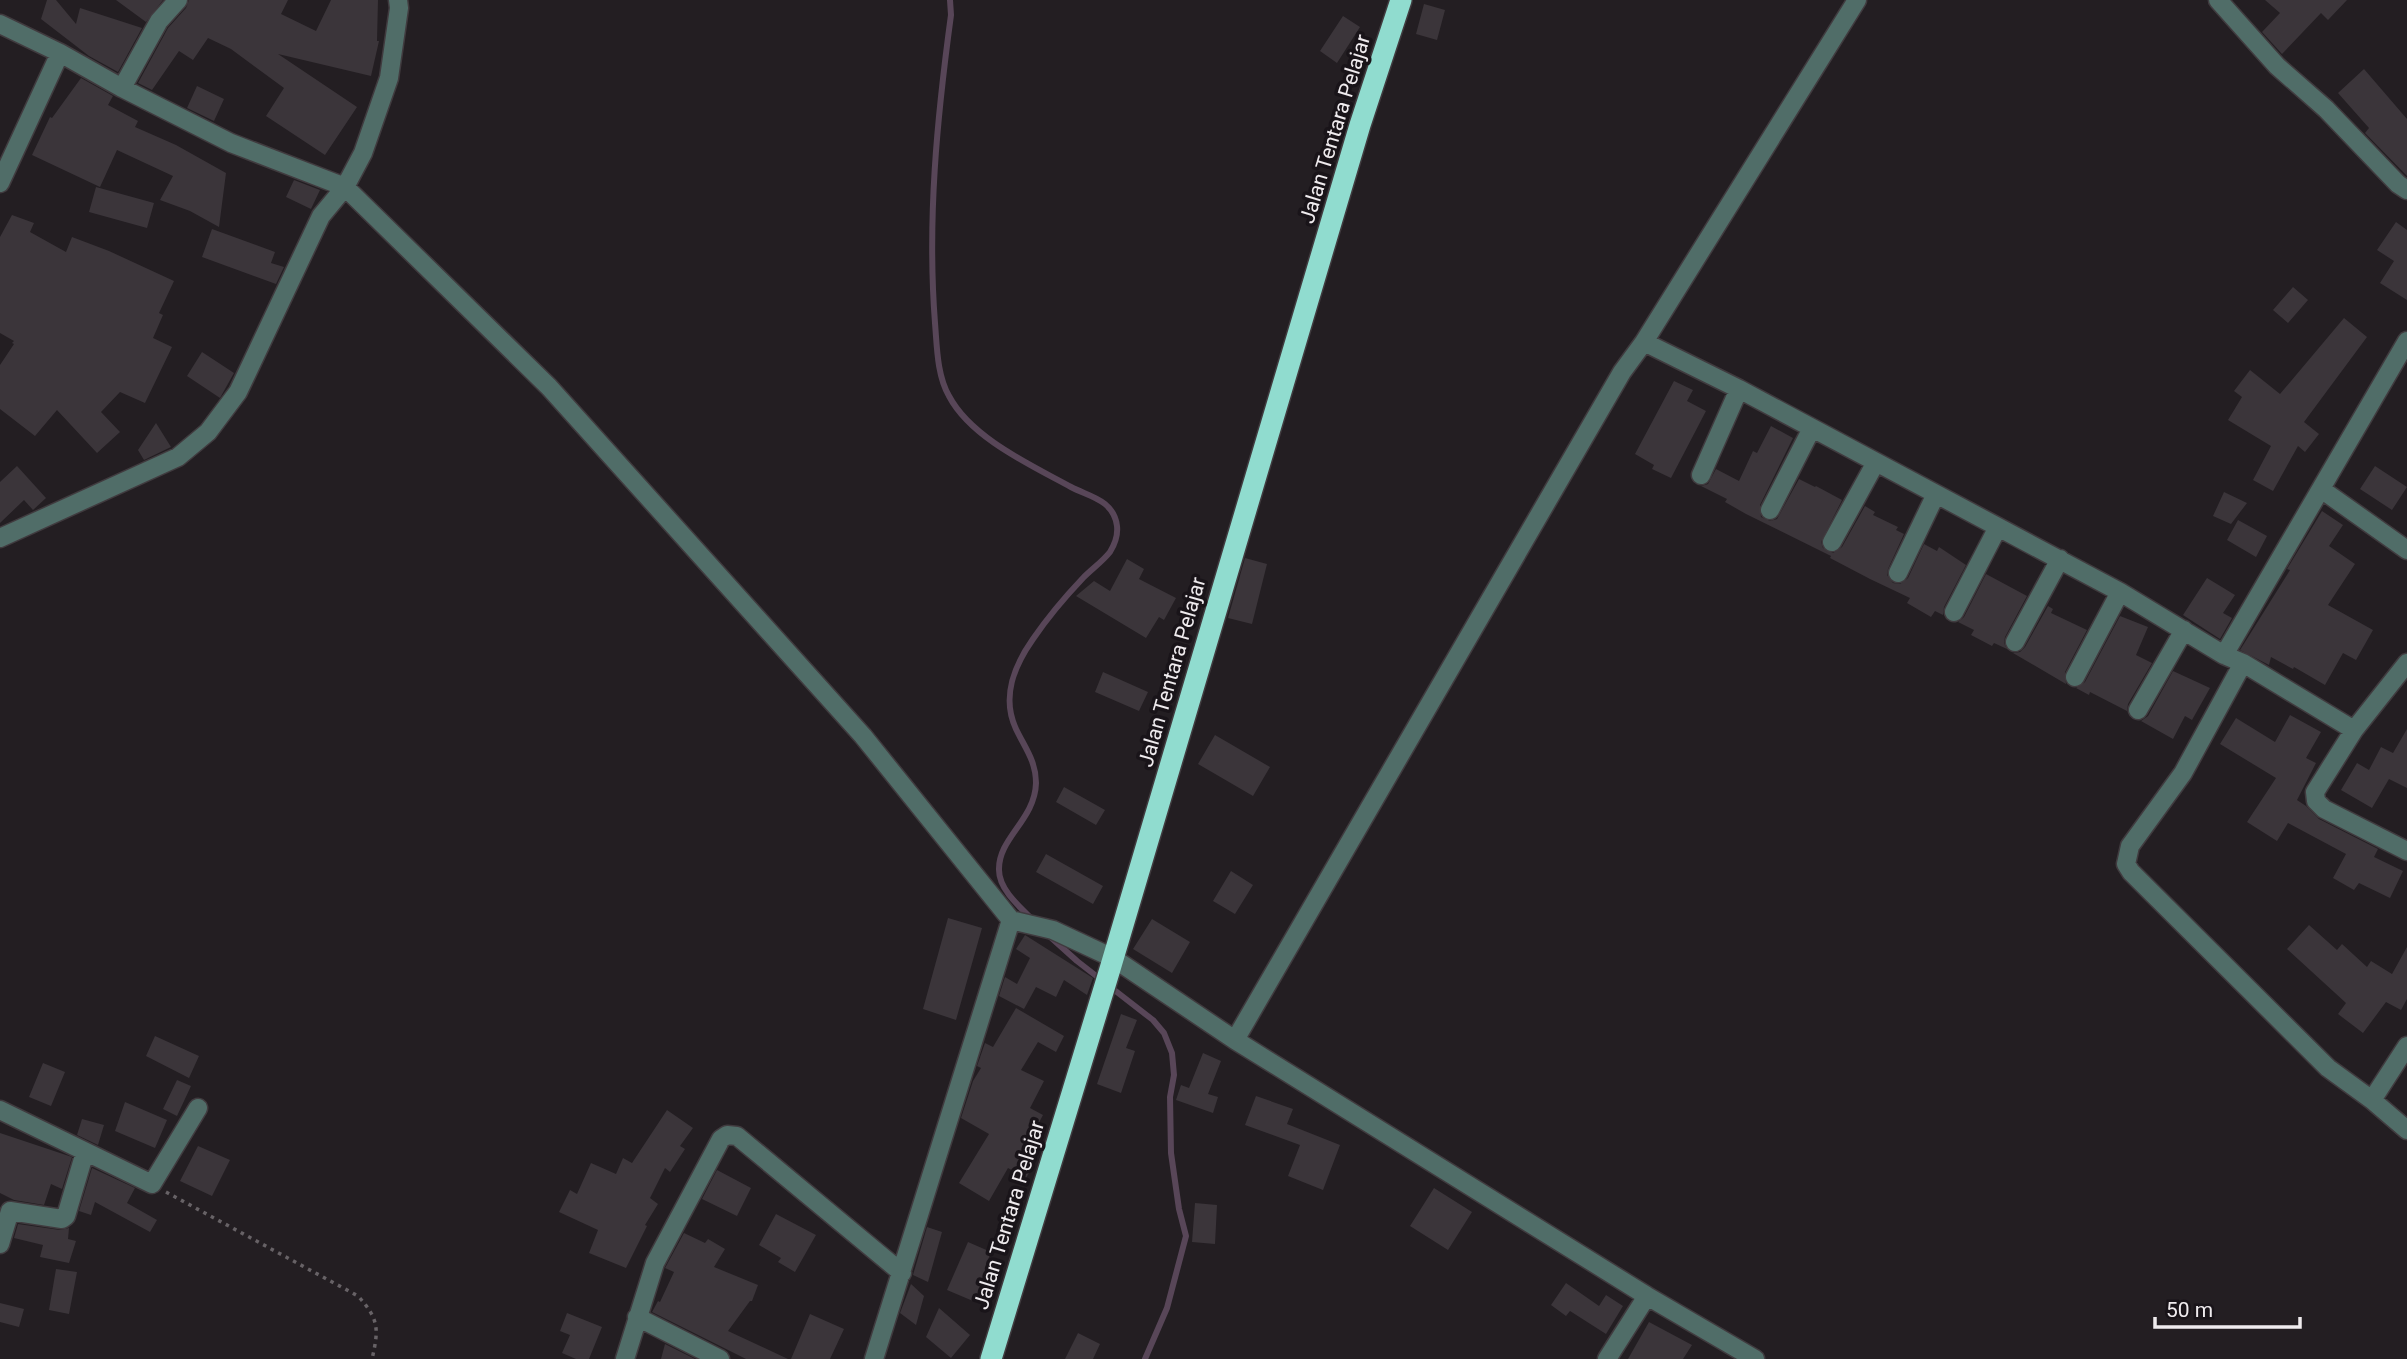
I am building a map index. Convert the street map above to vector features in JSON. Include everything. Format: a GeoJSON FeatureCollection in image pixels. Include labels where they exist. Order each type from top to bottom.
{"type":"FeatureCollection","features":[{"type":"Feature","properties":{"kind":"highway","name":"Jalan Tentara Pelajar"},"geometry":{"type":"LineString","coordinates":[[991,1359],[1096,1016],[1360,125],[1401,0]]}},
{"type":"Feature","properties":{"kind":"street"},"geometry":{"type":"LineString","coordinates":[[122,88],[159,21],[178,0]]}},
{"type":"Feature","properties":{"kind":"street"},"geometry":{"type":"LineString","coordinates":[[0,538],[178,457],[208,432],[238,392],[321,216],[345,187],[363,153],[389,78],[398,0]]}},
{"type":"Feature","properties":{"kind":"street"},"geometry":{"type":"LineString","coordinates":[[1235,1040],[1622,372],[1644,342],[1857,0]]}},
{"type":"Feature","properties":{"kind":"street"},"geometry":{"type":"LineString","coordinates":[[2218,0],[2277,66],[2407,190]]}},
{"type":"Feature","properties":{"kind":"street"},"geometry":{"type":"LineString","coordinates":[[0,24],[231,143],[345,187],[558,397],[863,736],[1017,921],[1053,930],[1111,964],[1647,1296],[1755,1359]]}},
{"type":"Feature","properties":{"kind":"street"},"geometry":{"type":"LineString","coordinates":[[0,183],[60,53]]}},
{"type":"Feature","properties":{"kind":"street"},"geometry":{"type":"LineString","coordinates":[[2224,655],[2407,341]]}},
{"type":"Feature","properties":{"kind":"street"},"geometry":{"type":"LineString","coordinates":[[1644,342],[1739,389],[2060,559],[2224,655],[2243,663],[2354,730]]}},
{"type":"Feature","properties":{"kind":"street"},"geometry":{"type":"LineString","coordinates":[[1701,475],[1739,389]]}},
{"type":"Feature","properties":{"kind":"street"},"geometry":{"type":"LineString","coordinates":[[1770,510],[1812,428]]}},
{"type":"Feature","properties":{"kind":"street"},"geometry":{"type":"LineString","coordinates":[[1832,542],[1876,462]]}},
{"type":"Feature","properties":{"kind":"street"},"geometry":{"type":"LineString","coordinates":[[2320,489],[2407,550]]}},
{"type":"Feature","properties":{"kind":"street"},"geometry":{"type":"LineString","coordinates":[[1898,573],[1936,494]]}},
{"type":"Feature","properties":{"kind":"street"},"geometry":{"type":"LineString","coordinates":[[1954,612],[1998,527]]}},
{"type":"Feature","properties":{"kind":"street"},"geometry":{"type":"LineString","coordinates":[[2015,642],[2060,559]]}},
{"type":"Feature","properties":{"kind":"street"},"geometry":{"type":"LineString","coordinates":[[2076,677],[2120,592]]}},
{"type":"Feature","properties":{"kind":"street"},"geometry":{"type":"LineString","coordinates":[[2138,710],[2184,630]]}},
{"type":"Feature","properties":{"kind":"street"},"geometry":{"type":"LineString","coordinates":[[2243,663],[2183,773],[2130,846],[2126,864],[2328,1068],[2407,1130]]}},
{"type":"Feature","properties":{"kind":"street"},"geometry":{"type":"LineString","coordinates":[[2407,663],[2354,730],[2315,792],[2316,801],[2323,809],[2407,851]]}},
{"type":"Feature","properties":{"kind":"street"},"geometry":{"type":"LineString","coordinates":[[874,1359],[1017,921]]}},
{"type":"Feature","properties":{"kind":"street"},"geometry":{"type":"LineString","coordinates":[[2372,1100],[2407,1046]]}},
{"type":"Feature","properties":{"kind":"street"},"geometry":{"type":"LineString","coordinates":[[0,1110],[152,1184],[198,1108]]}},
{"type":"Feature","properties":{"kind":"street"},"geometry":{"type":"LineString","coordinates":[[625,1359],[655,1263],[721,1139],[727,1135],[737,1136],[902,1273]]}},
{"type":"Feature","properties":{"kind":"street"},"geometry":{"type":"LineString","coordinates":[[0,1244],[10,1211],[62,1219],[66,1216],[85,1152]]}},
{"type":"Feature","properties":{"kind":"street"},"geometry":{"type":"LineString","coordinates":[[1607,1359],[1647,1296]]}},
{"type":"Feature","properties":{"kind":"street"},"geometry":{"type":"LineString","coordinates":[[637,1317],[720,1359]]}},
{"type":"Feature","properties":{"kind":"path"},"geometry":{"type":"LineString","coordinates":[[152,1184],[358,1296],[372,1311],[378,1337],[372,1359]]}},
{"type":"Feature","properties":{"kind":"building"},"geometry":{"type":"Polygon","coordinates":[[[47,0],[56,0],[76,24],[80,8],[142,28],[118,72],[89,56],[41,19],[47,0]]]}},
{"type":"Feature","properties":{"kind":"building"},"geometry":{"type":"Polygon","coordinates":[[[116,0],[163,0],[146,22],[116,0]]]}},
{"type":"Feature","properties":{"kind":"building"},"geometry":{"type":"Polygon","coordinates":[[[189,0],[288,0],[281,14],[316,31],[331,0],[378,0],[379,41],[371,76],[278,54],[357,107],[325,155],[266,116],[284,88],[231,49],[208,38],[193,60],[179,51],[152,90],[138,83],[168,28],[186,8],[189,0]]]}},
{"type":"Feature","properties":{"kind":"building"},"geometry":{"type":"Polygon","coordinates":[[[2265,0],[2347,0],[2328,20],[2321,13],[2282,54],[2262,32],[2280,13],[2265,0]]]}},
{"type":"Feature","properties":{"kind":"building"},"geometry":{"type":"Polygon","coordinates":[[[1424,4],[1445,10],[1437,40],[1416,34],[1424,4]]]}},
{"type":"Feature","properties":{"kind":"building"},"geometry":{"type":"Polygon","coordinates":[[[1343,16],[1360,27],[1337,63],[1320,51],[1343,16]]]}},
{"type":"Feature","properties":{"kind":"building"},"geometry":{"type":"Polygon","coordinates":[[[2364,69],[2407,119],[2407,176],[2365,133],[2369,128],[2338,93],[2364,69]]]}},
{"type":"Feature","properties":{"kind":"building"},"geometry":{"type":"Polygon","coordinates":[[[81,78],[113,96],[108,105],[138,121],[135,127],[176,145],[226,173],[219,227],[190,211],[160,200],[173,176],[117,150],[100,187],[32,155],[50,117],[52,118],[81,78]]]}},
{"type":"Feature","properties":{"kind":"building"},"geometry":{"type":"Polygon","coordinates":[[[197,86],[224,99],[214,121],[187,108],[197,86]]]}},
{"type":"Feature","properties":{"kind":"building"},"geometry":{"type":"Polygon","coordinates":[[[294,180],[320,190],[311,209],[286,197],[294,180]]]}},
{"type":"Feature","properties":{"kind":"building"},"geometry":{"type":"Polygon","coordinates":[[[96,187],[154,203],[147,228],[89,212],[96,187]]]}},
{"type":"Feature","properties":{"kind":"building"},"geometry":{"type":"Polygon","coordinates":[[[12,215],[34,223],[30,232],[66,252],[72,237],[174,281],[159,313],[163,315],[153,338],[172,347],[145,403],[120,392],[101,412],[120,432],[97,453],[57,410],[35,436],[0,409],[0,365],[14,341],[0,333],[0,237],[12,215]]]}},
{"type":"Feature","properties":{"kind":"building"},"geometry":{"type":"Polygon","coordinates":[[[2396,222],[2407,230],[2407,300],[2380,283],[2394,261],[2377,250],[2396,222]]]}},
{"type":"Feature","properties":{"kind":"building"},"geometry":{"type":"Polygon","coordinates":[[[212,229],[275,252],[271,263],[284,267],[276,284],[202,257],[212,229]]]}},
{"type":"Feature","properties":{"kind":"building"},"geometry":{"type":"Polygon","coordinates":[[[2293,287],[2308,300],[2288,323],[2273,310],[2293,287]]]}},
{"type":"Feature","properties":{"kind":"building"},"geometry":{"type":"Polygon","coordinates":[[[2344,318],[2367,337],[2304,422],[2319,434],[2305,452],[2298,446],[2273,491],[2253,480],[2271,446],[2228,420],[2242,397],[2234,391],[2250,370],[2280,394],[2344,318]]]}},
{"type":"Feature","properties":{"kind":"building"},"geometry":{"type":"Polygon","coordinates":[[[202,352],[234,373],[220,398],[187,376],[202,352]]]}},
{"type":"Feature","properties":{"kind":"building"},"geometry":{"type":"Polygon","coordinates":[[[1674,381],[1693,390],[1687,401],[1706,411],[1671,478],[1652,469],[1654,465],[1635,454],[1674,381]]]}},
{"type":"Feature","properties":{"kind":"building"},"geometry":{"type":"Polygon","coordinates":[[[156,423],[171,447],[144,460],[138,450],[156,423]]]}},
{"type":"Feature","properties":{"kind":"building"},"geometry":{"type":"Polygon","coordinates":[[[1771,426],[1793,438],[1760,505],[1761,517],[1770,521],[1777,519],[1799,479],[1816,486],[1842,500],[1821,542],[1823,548],[1833,553],[1842,547],[1865,506],[1875,512],[1873,515],[1898,527],[1896,530],[1904,534],[1888,569],[1887,575],[1893,583],[1900,584],[1908,578],[1924,544],[1937,551],[1939,547],[1966,565],[1944,607],[1943,615],[1935,611],[1931,617],[1907,603],[1910,598],[1746,514],[1725,502],[1727,499],[1701,486],[1708,484],[1716,469],[1739,481],[1753,451],[1757,453],[1771,426]]]}},
{"type":"Feature","properties":{"kind":"building"},"geometry":{"type":"Polygon","coordinates":[[[17,466],[46,498],[33,510],[24,500],[0,523],[0,482],[17,466]]]}},
{"type":"Feature","properties":{"kind":"building"},"geometry":{"type":"Polygon","coordinates":[[[2375,466],[2407,487],[2392,510],[2360,489],[2375,466]]]}},
{"type":"Feature","properties":{"kind":"building"},"geometry":{"type":"Polygon","coordinates":[[[2224,492],[2247,503],[2231,524],[2213,516],[2224,492]]]}},
{"type":"Feature","properties":{"kind":"building"},"geometry":{"type":"Polygon","coordinates":[[[2322,511],[2343,525],[2329,546],[2355,564],[2328,605],[2373,630],[2356,660],[2343,653],[2325,685],[2271,657],[2269,665],[2240,650],[2290,570],[2287,569],[2322,511]]]}},
{"type":"Feature","properties":{"kind":"building"},"geometry":{"type":"Polygon","coordinates":[[[2238,520],[2267,536],[2256,557],[2227,540],[2238,520]]]}},
{"type":"Feature","properties":{"kind":"building"},"geometry":{"type":"Polygon","coordinates":[[[1245,558],[1267,564],[1252,624],[1228,618],[1245,558]]]}},
{"type":"Feature","properties":{"kind":"building"},"geometry":{"type":"Polygon","coordinates":[[[1127,559],[1144,569],[1139,579],[1176,598],[1164,620],[1159,617],[1146,638],[1076,596],[1094,581],[1110,591],[1127,559]]]}},
{"type":"Feature","properties":{"kind":"building"},"geometry":{"type":"Polygon","coordinates":[[[1986,574],[2027,596],[2005,637],[2007,649],[1994,643],[1992,646],[1971,635],[1974,630],[1958,622],[1964,617],[1986,574]]]}},
{"type":"Feature","properties":{"kind":"building"},"geometry":{"type":"Polygon","coordinates":[[[2207,578],[2235,595],[2223,613],[2232,618],[2220,639],[2183,615],[2207,578]]]}},
{"type":"Feature","properties":{"kind":"building"},"geometry":{"type":"Polygon","coordinates":[[[2048,606],[2053,609],[2051,613],[2087,630],[2065,672],[2066,684],[2013,653],[2020,652],[2025,647],[2048,606]]]}},
{"type":"Feature","properties":{"kind":"building"},"geometry":{"type":"Polygon","coordinates":[[[2120,616],[2148,627],[2136,655],[2152,663],[2128,704],[2127,711],[2090,692],[2089,695],[2076,688],[2085,682],[2120,616]]]}},
{"type":"Feature","properties":{"kind":"building"},"geometry":{"type":"Polygon","coordinates":[[[2173,671],[2210,688],[2192,720],[2185,716],[2173,739],[2141,721],[2148,716],[2173,671]]]}},
{"type":"Feature","properties":{"kind":"building"},"geometry":{"type":"Polygon","coordinates":[[[1103,672],[1148,692],[1139,711],[1095,692],[1103,672]]]}},
{"type":"Feature","properties":{"kind":"building"},"geometry":{"type":"Polygon","coordinates":[[[2290,715],[2321,732],[2306,758],[2316,763],[2297,800],[2319,819],[2378,849],[2374,857],[2403,871],[2390,898],[2359,883],[2354,890],[2333,878],[2346,854],[2288,823],[2277,841],[2247,822],[2276,778],[2220,744],[2236,718],[2275,742],[2290,715]]]}},
{"type":"Feature","properties":{"kind":"building"},"geometry":{"type":"Polygon","coordinates":[[[2407,729],[2407,788],[2389,779],[2372,808],[2341,790],[2357,763],[2369,770],[2381,747],[2393,753],[2407,729]]]}},
{"type":"Feature","properties":{"kind":"building"},"geometry":{"type":"Polygon","coordinates":[[[1215,735],[1270,767],[1253,796],[1198,764],[1215,735]]]}},
{"type":"Feature","properties":{"kind":"building"},"geometry":{"type":"Polygon","coordinates":[[[1064,787],[1105,810],[1096,825],[1056,802],[1064,787]]]}},
{"type":"Feature","properties":{"kind":"building"},"geometry":{"type":"Polygon","coordinates":[[[1046,854],[1103,886],[1093,904],[1036,872],[1046,854]]]}},
{"type":"Feature","properties":{"kind":"building"},"geometry":{"type":"Polygon","coordinates":[[[1231,871],[1253,885],[1235,914],[1213,901],[1231,871]]]}},
{"type":"Feature","properties":{"kind":"building"},"geometry":{"type":"Polygon","coordinates":[[[948,918],[982,928],[956,1020],[923,1009],[948,918]]]}},
{"type":"Feature","properties":{"kind":"building"},"geometry":{"type":"Polygon","coordinates":[[[1152,919],[1190,942],[1172,973],[1133,949],[1152,919]]]}},
{"type":"Feature","properties":{"kind":"building"},"geometry":{"type":"Polygon","coordinates":[[[2309,925],[2337,950],[2342,944],[2367,967],[2371,961],[2392,974],[2407,947],[2407,999],[2401,1010],[2386,1002],[2363,1033],[2338,1014],[2346,1003],[2287,949],[2309,925]]]}},
{"type":"Feature","properties":{"kind":"building"},"geometry":{"type":"Polygon","coordinates":[[[1025,935],[1093,978],[1087,995],[1064,980],[1056,997],[1036,987],[1024,1009],[999,996],[1005,977],[1017,984],[1030,958],[1016,949],[1025,935]]]}},
{"type":"Feature","properties":{"kind":"building"},"geometry":{"type":"Polygon","coordinates":[[[1016,1008],[1064,1036],[1056,1052],[1038,1042],[1021,1070],[1044,1081],[1030,1108],[1043,1115],[1023,1153],[1036,1161],[1026,1178],[1008,1168],[989,1201],[959,1183],[989,1134],[961,1118],[973,1081],[981,1068],[977,1066],[985,1043],[993,1047],[1016,1008]]]}},
{"type":"Feature","properties":{"kind":"building"},"geometry":{"type":"Polygon","coordinates":[[[1121,1014],[1137,1020],[1126,1048],[1135,1051],[1121,1093],[1097,1084],[1121,1014]]]}},
{"type":"Feature","properties":{"kind":"building"},"geometry":{"type":"Polygon","coordinates":[[[155,1036],[199,1056],[189,1078],[146,1056],[155,1036]]]}},
{"type":"Feature","properties":{"kind":"building"},"geometry":{"type":"Polygon","coordinates":[[[1203,1053],[1221,1061],[1208,1094],[1218,1097],[1213,1113],[1176,1100],[1181,1085],[1189,1088],[1203,1053]]]}},
{"type":"Feature","properties":{"kind":"building"},"geometry":{"type":"Polygon","coordinates":[[[43,1063],[65,1072],[51,1106],[29,1097],[43,1063]]]}},
{"type":"Feature","properties":{"kind":"building"},"geometry":{"type":"Polygon","coordinates":[[[177,1080],[191,1086],[177,1116],[163,1109],[177,1080]]]}},
{"type":"Feature","properties":{"kind":"building"},"geometry":{"type":"Polygon","coordinates":[[[1256,1096],[1293,1109],[1287,1124],[1340,1145],[1323,1190],[1288,1176],[1300,1145],[1245,1125],[1256,1096]]]}},
{"type":"Feature","properties":{"kind":"building"},"geometry":{"type":"Polygon","coordinates":[[[125,1102],[167,1120],[155,1148],[115,1131],[125,1102]]]}},
{"type":"Feature","properties":{"kind":"building"},"geometry":{"type":"Polygon","coordinates":[[[667,1110],[693,1128],[680,1146],[685,1149],[670,1172],[665,1168],[650,1198],[658,1204],[645,1225],[647,1226],[626,1268],[589,1253],[598,1230],[559,1212],[570,1190],[577,1194],[591,1163],[616,1174],[623,1158],[632,1163],[667,1110]]]}},
{"type":"Feature","properties":{"kind":"building"},"geometry":{"type":"Polygon","coordinates":[[[82,1119],[104,1125],[98,1145],[77,1135],[82,1119]]]}},
{"type":"Feature","properties":{"kind":"building"},"geometry":{"type":"Polygon","coordinates":[[[0,1133],[72,1157],[62,1189],[51,1184],[44,1205],[14,1200],[0,1193],[0,1133]]]}},
{"type":"Feature","properties":{"kind":"building"},"geometry":{"type":"Polygon","coordinates":[[[198,1146],[230,1160],[212,1196],[180,1181],[198,1146]]]}},
{"type":"Feature","properties":{"kind":"building"},"geometry":{"type":"Polygon","coordinates":[[[92,1168],[135,1188],[127,1203],[157,1220],[150,1232],[95,1202],[91,1215],[79,1211],[92,1168]]]}},
{"type":"Feature","properties":{"kind":"building"},"geometry":{"type":"Polygon","coordinates":[[[717,1170],[751,1188],[737,1216],[702,1199],[717,1170]]]}},
{"type":"Feature","properties":{"kind":"building"},"geometry":{"type":"Polygon","coordinates":[[[1434,1188],[1472,1212],[1448,1250],[1410,1226],[1434,1188]]]}},
{"type":"Feature","properties":{"kind":"building"},"geometry":{"type":"Polygon","coordinates":[[[1195,1203],[1217,1205],[1215,1244],[1192,1242],[1195,1203]]]}},
{"type":"Feature","properties":{"kind":"building"},"geometry":{"type":"Polygon","coordinates":[[[776,1214],[816,1235],[795,1272],[778,1262],[781,1258],[759,1245],[776,1214]]]}},
{"type":"Feature","properties":{"kind":"building"},"geometry":{"type":"Polygon","coordinates":[[[18,1224],[60,1230],[69,1228],[68,1239],[76,1241],[69,1263],[40,1257],[43,1245],[14,1238],[18,1224]]]}},
{"type":"Feature","properties":{"kind":"building"},"geometry":{"type":"Polygon","coordinates":[[[927,1227],[942,1232],[928,1282],[913,1275],[927,1227]]]}},
{"type":"Feature","properties":{"kind":"building"},"geometry":{"type":"Polygon","coordinates":[[[684,1233],[705,1243],[708,1239],[725,1249],[714,1267],[758,1285],[752,1301],[728,1331],[788,1359],[746,1359],[652,1312],[658,1301],[660,1302],[674,1272],[665,1268],[684,1233]]]}},
{"type":"Feature","properties":{"kind":"building"},"geometry":{"type":"Polygon","coordinates":[[[968,1242],[991,1252],[988,1260],[999,1263],[990,1297],[976,1293],[973,1301],[947,1290],[968,1242]]]}},
{"type":"Feature","properties":{"kind":"building"},"geometry":{"type":"Polygon","coordinates":[[[56,1269],[77,1272],[69,1314],[49,1310],[56,1269]]]}},
{"type":"Feature","properties":{"kind":"building"},"geometry":{"type":"Polygon","coordinates":[[[1566,1283],[1599,1306],[1606,1295],[1623,1306],[1606,1334],[1570,1311],[1566,1316],[1551,1305],[1566,1283]]]}},
{"type":"Feature","properties":{"kind":"building"},"geometry":{"type":"Polygon","coordinates":[[[911,1284],[924,1296],[916,1325],[900,1313],[911,1284]]]}},
{"type":"Feature","properties":{"kind":"building"},"geometry":{"type":"Polygon","coordinates":[[[0,1303],[24,1309],[19,1327],[0,1322],[0,1303]]]}},
{"type":"Feature","properties":{"kind":"building"},"geometry":{"type":"Polygon","coordinates":[[[939,1308],[970,1335],[951,1358],[926,1337],[939,1308]]]}},
{"type":"Feature","properties":{"kind":"building"},"geometry":{"type":"Polygon","coordinates":[[[567,1313],[602,1327],[589,1359],[576,1359],[562,1353],[570,1335],[560,1331],[567,1313]]]}},
{"type":"Feature","properties":{"kind":"building"},"geometry":{"type":"Polygon","coordinates":[[[810,1314],[844,1329],[830,1359],[791,1359],[810,1314]]]}},
{"type":"Feature","properties":{"kind":"building"},"geometry":{"type":"Polygon","coordinates":[[[1649,1322],[1692,1345],[1683,1359],[1628,1359],[1649,1322]]]}},
{"type":"Feature","properties":{"kind":"building"},"geometry":{"type":"Polygon","coordinates":[[[1078,1333],[1100,1344],[1093,1359],[1065,1359],[1078,1333]]]}},
{"type":"Feature","properties":{"kind":"building"},"geometry":{"type":"Polygon","coordinates":[[[665,1344],[695,1359],[661,1359],[665,1344]]]}},
{"type":"Feature","properties":{"kind":"waterway"},"geometry":{"type":"LineString","coordinates":[[950,0],[951,15],[938,131],[932,246],[937,351],[942,379],[949,396],[972,425],[1003,449],[1101,501],[1111,511],[1117,526],[1116,539],[1110,552],[1057,607],[1026,649],[1012,682],[1012,717],[1032,761],[1036,783],[1030,808],[1004,848],[999,870],[1007,891],[1034,921]]}},
{"type":"Feature","properties":{"kind":"waterway"},"geometry":{"type":"LineString","coordinates":[[1047,934],[1153,1020],[1164,1033],[1172,1053],[1174,1075],[1170,1097],[1171,1153],[1186,1236],[1167,1308],[1145,1359]]}}]}
